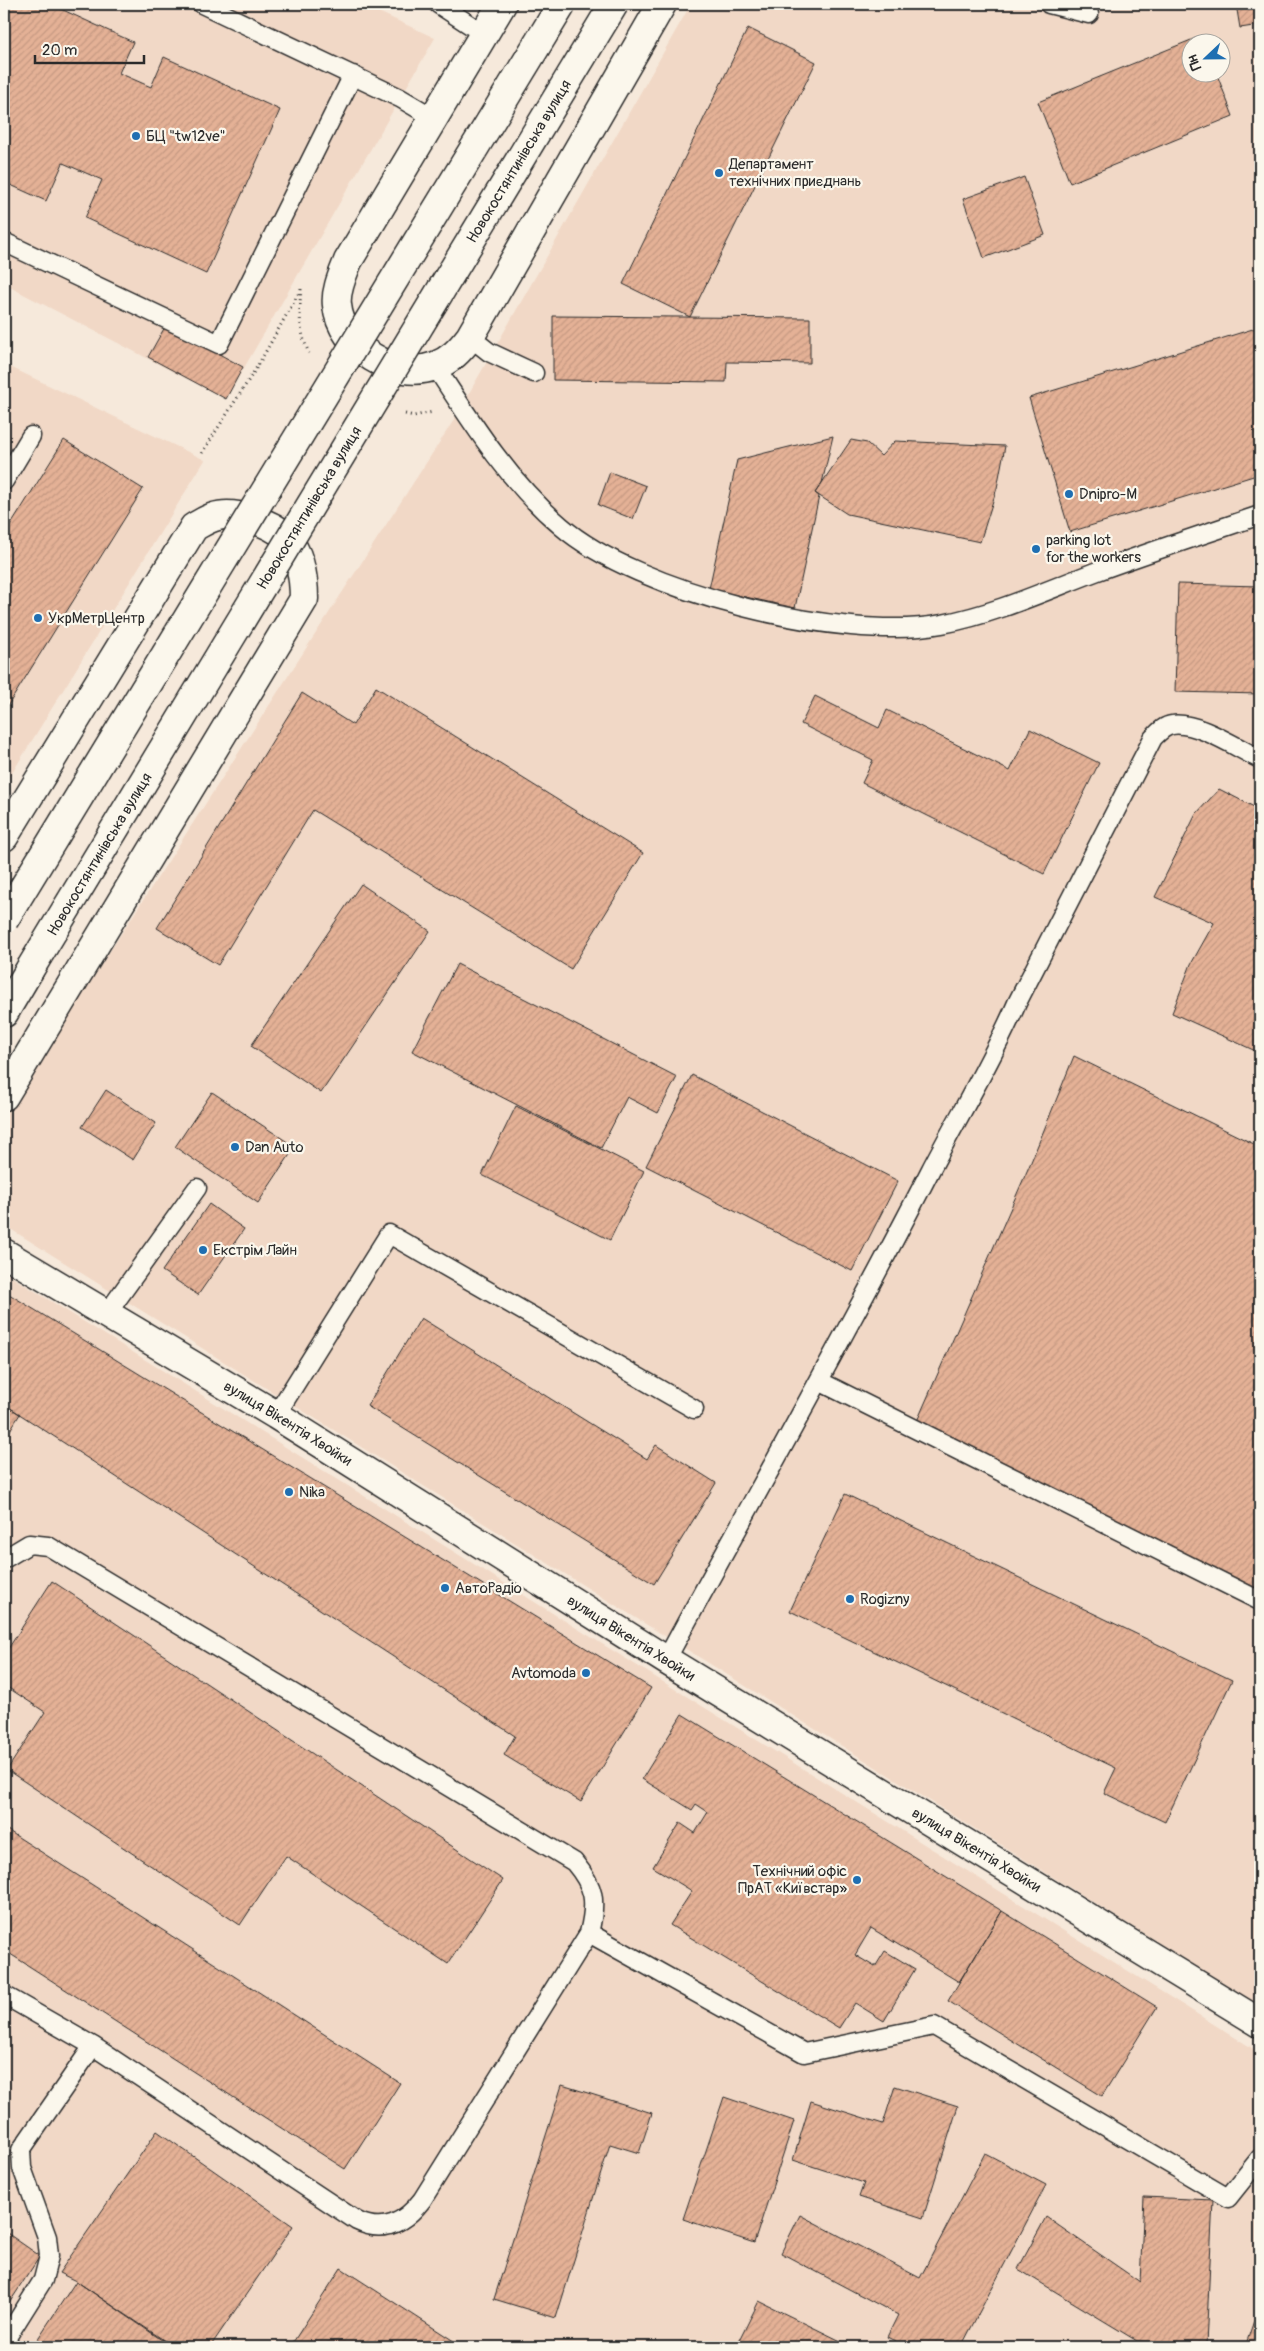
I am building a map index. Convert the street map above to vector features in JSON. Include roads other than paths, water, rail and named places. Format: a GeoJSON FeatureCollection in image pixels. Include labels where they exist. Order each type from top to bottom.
{"type":"FeatureCollection","features":[{"type":"Feature","properties":{"kind":"main road"},"geometry":{"type":"LineString","coordinates":[[502,4],[348,261],[340,285],[337,305],[345,332],[357,347],[383,362],[403,368],[420,370],[435,366],[455,356],[470,337],[662,4]]}},
{"type":"Feature","properties":{"kind":"main road"},"geometry":{"type":"LineString","coordinates":[[4,920],[562,4]]}},
{"type":"Feature","properties":{"kind":"main road","name":"Новокостянтинівська вулиця"},"geometry":{"type":"LineString","coordinates":[[4,1013],[614,4]]}},
{"type":"Feature","properties":{"kind":"main road"},"geometry":{"type":"LineString","coordinates":[[4,837],[194,527],[215,516],[232,514],[254,519],[285,537],[296,556],[304,578],[304,599],[4,1096]]}},
{"type":"Feature","properties":{"kind":"main road","name":"вулиця Вікентія Хвойки"},"geometry":{"type":"LineString","coordinates":[[4,1253],[276,1415],[666,1660],[1260,2023]]}},
{"type":"Feature","properties":{"kind":"lane"},"geometry":{"type":"LineString","coordinates":[[202,4],[400,98],[434,118]]}},
{"type":"Feature","properties":{"kind":"lane"},"geometry":{"type":"LineString","coordinates":[[438,4],[484,34]]}},
{"type":"Feature","properties":{"kind":"lane"},"geometry":{"type":"LineString","coordinates":[[1049,4],[1089,14]]}},
{"type":"Feature","properties":{"kind":"lane"},"geometry":{"type":"LineString","coordinates":[[4,242],[219,344],[353,75]]}},
{"type":"Feature","properties":{"kind":"lane"},"geometry":{"type":"LineString","coordinates":[[470,337],[490,352],[534,373]]}},
{"type":"Feature","properties":{"kind":"lane"},"geometry":{"type":"LineString","coordinates":[[435,366],[483,441],[554,520],[586,546],[622,565],[676,588],[739,604],[829,623],[893,629],[914,628],[968,618],[1260,515]]}},
{"type":"Feature","properties":{"kind":"lane"},"geometry":{"type":"LineString","coordinates":[[4,481],[31,436]]}},
{"type":"Feature","properties":{"kind":"lane"},"geometry":{"type":"LineString","coordinates":[[666,1660],[868,1293],[956,1121],[998,1048],[1021,996],[1153,738],[1161,729],[1172,725],[1190,725],[1260,759]]}},
{"type":"Feature","properties":{"kind":"lane"},"geometry":{"type":"LineString","coordinates":[[106,1315],[197,1188]]}},
{"type":"Feature","properties":{"kind":"lane"},"geometry":{"type":"LineString","coordinates":[[276,1415],[389,1234],[694,1409]]}},
{"type":"Feature","properties":{"kind":"lane"},"geometry":{"type":"LineString","coordinates":[[819,1381],[1260,1600]]}},
{"type":"Feature","properties":{"kind":"lane"},"geometry":{"type":"LineString","coordinates":[[4,1559],[29,1544],[48,1546],[574,1862],[587,1878],[592,1890],[595,1910],[589,1933],[422,2200],[404,2219],[384,2227],[374,2228],[357,2221],[93,2046],[4,1996]]}},
{"type":"Feature","properties":{"kind":"lane"},"geometry":{"type":"LineString","coordinates":[[589,1933],[804,2053],[934,2026],[1228,2198],[1260,2158]]}},
{"type":"Feature","properties":{"kind":"lane"},"geometry":{"type":"LineString","coordinates":[[4,2342],[43,2280],[49,2256],[48,2237],[22,2168],[22,2150],[93,2046]]}},
{"type":"Feature","properties":{"kind":"place","name":"БЦ \"tw12ve\""},"geometry":{"type":"Point","coordinates":[136,136]}},
{"type":"Feature","properties":{"kind":"place","name":"Департамент технічних приєднань"},"geometry":{"type":"Point","coordinates":[719,173]}},
{"type":"Feature","properties":{"kind":"place","name":"Dnipro-M"},"geometry":{"type":"Point","coordinates":[1069,494]}},
{"type":"Feature","properties":{"kind":"place","name":"parking lot for the workers"},"geometry":{"type":"Point","coordinates":[1036,549]}},
{"type":"Feature","properties":{"kind":"place","name":"УкрМетрЦентр"},"geometry":{"type":"Point","coordinates":[38,618]}},
{"type":"Feature","properties":{"kind":"place","name":"Dan Auto"},"geometry":{"type":"Point","coordinates":[235,1147]}},
{"type":"Feature","properties":{"kind":"place","name":"Екстрім Лайн"},"geometry":{"type":"Point","coordinates":[203,1250]}},
{"type":"Feature","properties":{"kind":"place","name":"Nika"},"geometry":{"type":"Point","coordinates":[289,1492]}},
{"type":"Feature","properties":{"kind":"place","name":"АвтоРадіо"},"geometry":{"type":"Point","coordinates":[445,1588]}},
{"type":"Feature","properties":{"kind":"place","name":"Rogizny"},"geometry":{"type":"Point","coordinates":[850,1599]}},
{"type":"Feature","properties":{"kind":"place","name":"Avtomoda"},"geometry":{"type":"Point","coordinates":[586,1673]}},
{"type":"Feature","properties":{"kind":"place","name":"Технічний офіс ПрАТ «Київстар»"},"geometry":{"type":"Point","coordinates":[857,1880]}}]}
